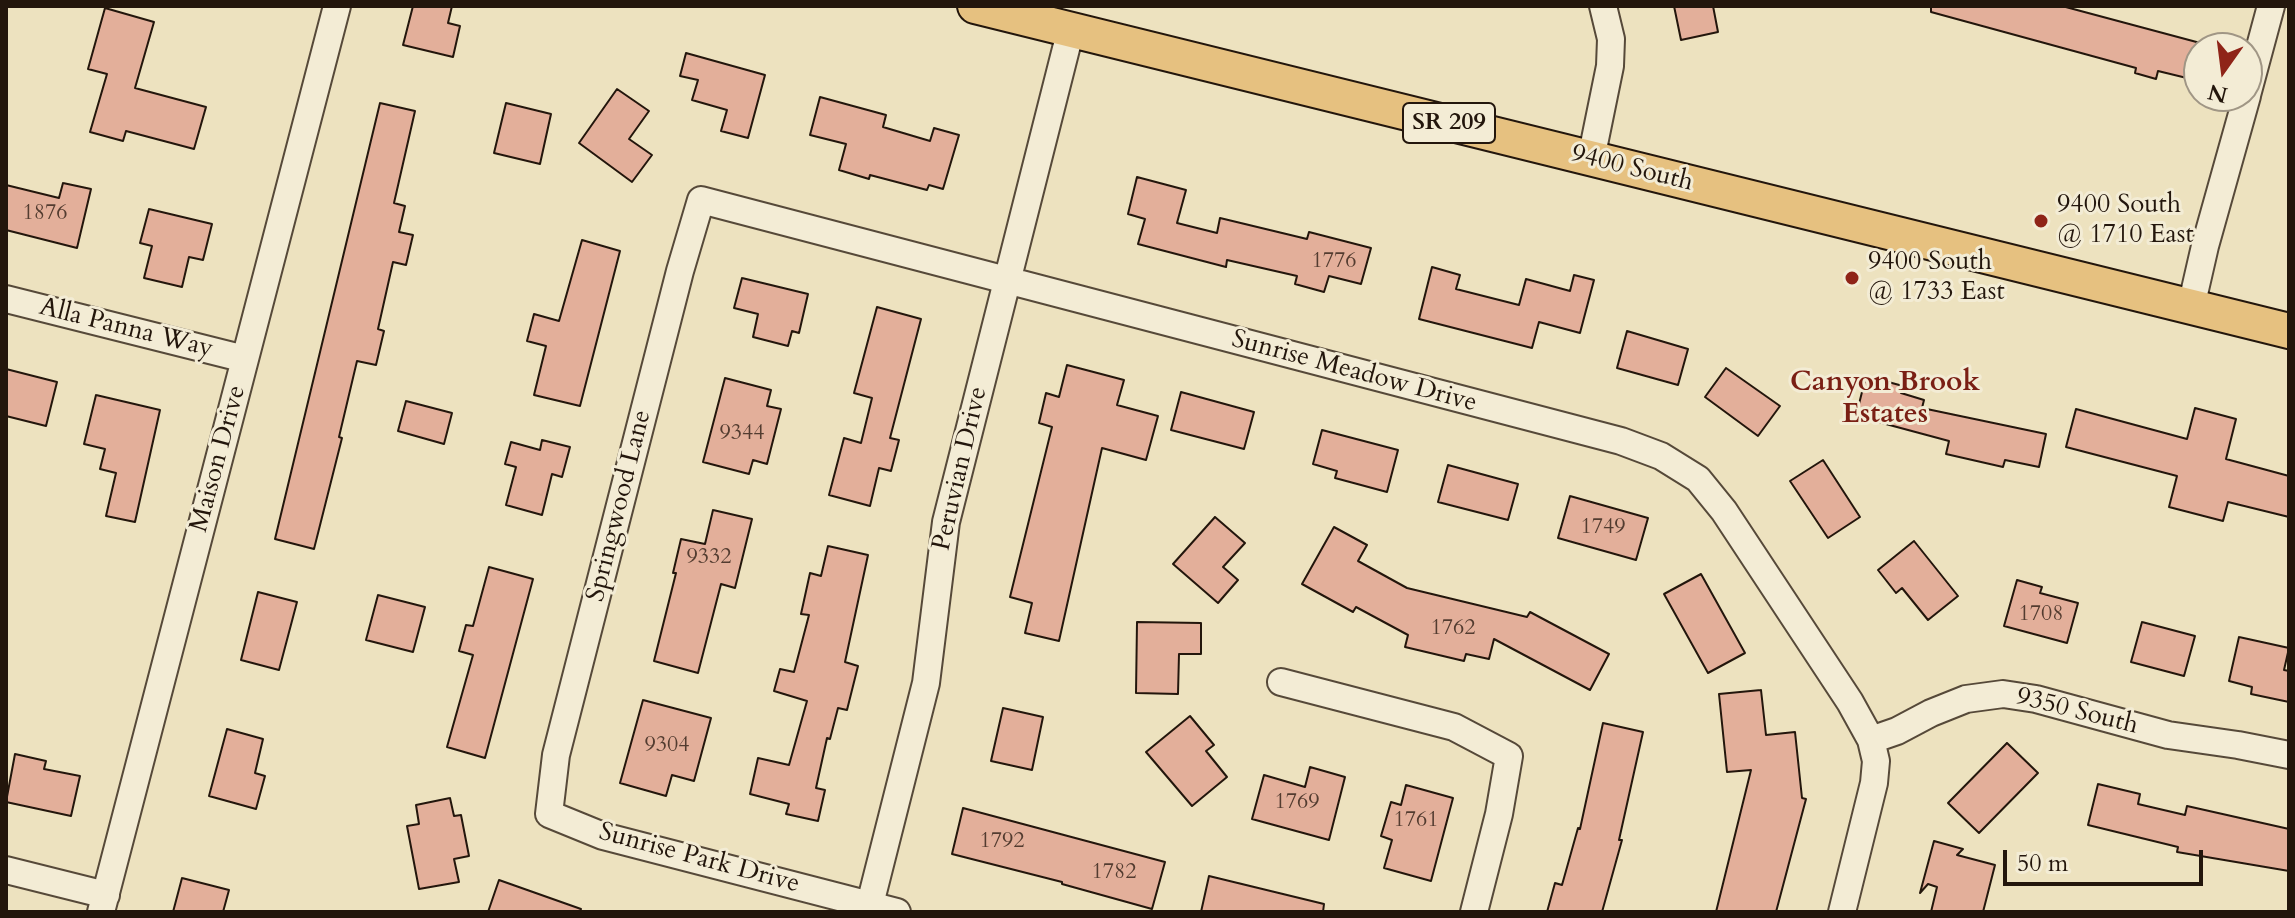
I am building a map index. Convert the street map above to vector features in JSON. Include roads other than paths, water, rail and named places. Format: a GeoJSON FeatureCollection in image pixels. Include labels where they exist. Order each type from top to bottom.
{"type":"FeatureCollection","features":[{"type":"Feature","properties":{"kind":"main road","name":"9400 South"},"geometry":{"type":"LineString","coordinates":[[975,6],[2289,331]]}},
{"type":"Feature","properties":{"kind":"street","name":"Maison Drive"},"geometry":{"type":"LineString","coordinates":[[103,904],[337,6]]}},
{"type":"Feature","properties":{"kind":"street"},"geometry":{"type":"LineString","coordinates":[[1591,159],[1610,66],[1611,39],[1603,6]]}},
{"type":"Feature","properties":{"kind":"street"},"geometry":{"type":"LineString","coordinates":[[2263,36],[2271,6]]}},
{"type":"Feature","properties":{"kind":"street","name":"Peruvian Drive"},"geometry":{"type":"LineString","coordinates":[[869,908],[926,683],[946,522],[1071,29]]}},
{"type":"Feature","properties":{"kind":"street"},"geometry":{"type":"LineString","coordinates":[[2191,307],[2243,112]]}},
{"type":"Feature","properties":{"kind":"street","name":"Sunrise Meadow Drive"},"geometry":{"type":"LineString","coordinates":[[701,200],[1621,441],[1661,456],[1698,479],[1724,511],[1850,702],[1871,740]]}},
{"type":"Feature","properties":{"kind":"street","name":"Springwood Lane"},"geometry":{"type":"LineString","coordinates":[[549,814],[556,755],[701,200]]}},
{"type":"Feature","properties":{"kind":"street","name":"Alla Panna Way"},"geometry":{"type":"LineString","coordinates":[[6,299],[245,359]]}},
{"type":"Feature","properties":{"kind":"street"},"geometry":{"type":"LineString","coordinates":[[1281,682],[1454,727],[1509,756],[1499,814],[1474,912]]}},
{"type":"Feature","properties":{"kind":"street","name":"9350 South"},"geometry":{"type":"LineString","coordinates":[[1871,740],[1966,699],[2003,694],[2036,699],[2168,735],[2289,755]]}},
{"type":"Feature","properties":{"kind":"street"},"geometry":{"type":"LineString","coordinates":[[1842,912],[1874,783],[1876,761],[1871,740]]}},
{"type":"Feature","properties":{"kind":"street","name":"Sunrise Park Drive"},"geometry":{"type":"LineString","coordinates":[[549,814],[603,836],[869,908],[897,912]]}},
{"type":"Feature","properties":{"kind":"street"},"geometry":{"type":"LineString","coordinates":[[6,870],[103,904]]}},
{"type":"Feature","properties":{"kind":"place","name":"9400 South @ 1710 East"},"geometry":{"type":"Point","coordinates":[2041,221]}},
{"type":"Feature","properties":{"kind":"place","name":"9400 South @ 1733 East"},"geometry":{"type":"Point","coordinates":[1852,278]}},
{"type":"Feature","properties":{"kind":"district","name":"Canyon Brook Estates"},"geometry":{"type":"Point","coordinates":[1885,400]}}]}
